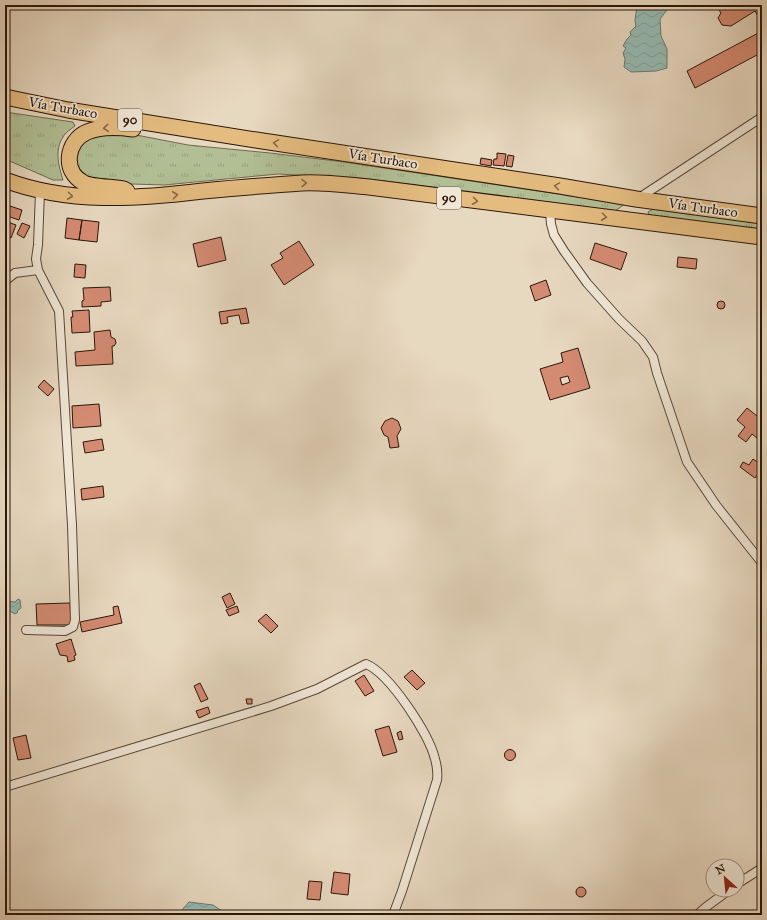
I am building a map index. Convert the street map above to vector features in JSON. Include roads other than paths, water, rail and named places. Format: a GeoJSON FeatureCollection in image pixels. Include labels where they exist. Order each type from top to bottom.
{"type":"FeatureCollection","features":[{"type":"Feature","properties":{"kind":"highway","name":"Vía Turbaco"},"geometry":{"type":"LineString","coordinates":[[5,97],[68,110],[256,140],[636,199],[762,216]]}},
{"type":"Feature","properties":{"kind":"highway"},"geometry":{"type":"LineString","coordinates":[[136,197],[124,188],[85,184],[78,179],[70,168],[69,154],[79,136],[89,131],[108,128],[123,128],[235,143],[256,140]]}},
{"type":"Feature","properties":{"kind":"highway","name":"Vía Turbaco"},"geometry":{"type":"LineString","coordinates":[[5,180],[71,197],[169,196],[239,188],[304,183],[369,187],[762,237]]}},
{"type":"Feature","properties":{"kind":"street"},"geometry":{"type":"LineString","coordinates":[[636,199],[762,117]]}},
{"type":"Feature","properties":{"kind":"street"},"geometry":{"type":"LineString","coordinates":[[26,630],[65,631],[73,627],[75,620],[68,440],[59,311],[38,270],[36,259],[40,190]]}},
{"type":"Feature","properties":{"kind":"street"},"geometry":{"type":"LineString","coordinates":[[550,211],[550,224],[554,235],[587,284],[619,320],[642,341],[653,357],[687,462],[720,510],[762,563]]}},
{"type":"Feature","properties":{"kind":"street"},"geometry":{"type":"LineString","coordinates":[[5,281],[15,273],[38,270]]}},
{"type":"Feature","properties":{"kind":"street"},"geometry":{"type":"LineString","coordinates":[[5,787],[271,706],[317,689],[366,664],[383,676],[415,717],[435,758],[438,773],[393,915]]}},
{"type":"Feature","properties":{"kind":"street"},"geometry":{"type":"LineString","coordinates":[[745,879],[762,868]]}},
{"type":"Feature","properties":{"kind":"street"},"geometry":{"type":"LineString","coordinates":[[697,915],[718,898]]}},
{"type":"Feature","properties":{"kind":"water"},"geometry":{"type":"Polygon","coordinates":[[[637,5],[671,5],[660,19],[661,36],[667,49],[667,68],[656,71],[631,72],[624,67],[625,59],[623,53],[626,48],[623,46],[631,35],[630,32],[636,26],[635,21],[637,5]]]}},
{"type":"Feature","properties":{"kind":"water"},"geometry":{"type":"Polygon","coordinates":[[[18,599],[20,600],[21,608],[17,613],[15,614],[10,611],[5,614],[5,601],[15,602],[18,599]]]}},
{"type":"Feature","properties":{"kind":"water"},"geometry":{"type":"Polygon","coordinates":[[[189,902],[213,905],[228,915],[180,915],[180,912],[189,902]]]}}]}
